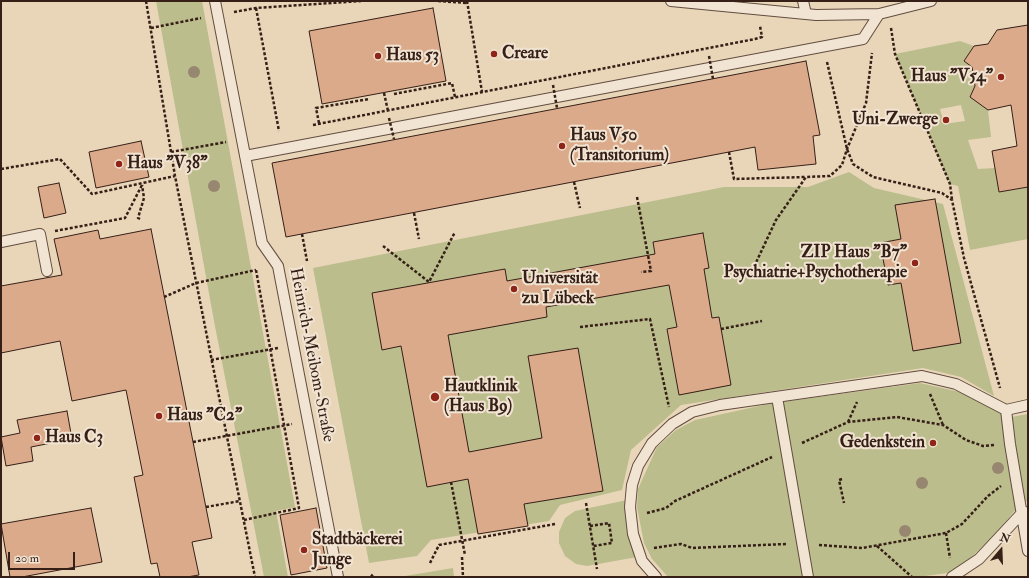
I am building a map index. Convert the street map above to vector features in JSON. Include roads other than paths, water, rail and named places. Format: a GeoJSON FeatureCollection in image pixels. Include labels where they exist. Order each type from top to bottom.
{"type":"FeatureCollection","features":[{"type":"Feature","properties":{"kind":"lane","name":"Heinrich-Meibom-Straße"},"geometry":{"type":"LineString","coordinates":[[215,1],[262,243],[278,266],[338,577]]}},
{"type":"Feature","properties":{"kind":"lane"},"geometry":{"type":"LineString","coordinates":[[671,1],[806,14],[884,13],[931,1]]}},
{"type":"Feature","properties":{"kind":"lane"},"geometry":{"type":"LineString","coordinates":[[803,1],[806,14]]}},
{"type":"Feature","properties":{"kind":"lane"},"geometry":{"type":"LineString","coordinates":[[245,156],[864,39],[884,13]]}},
{"type":"Feature","properties":{"kind":"lane"},"geometry":{"type":"LineString","coordinates":[[1,242],[40,234],[48,271]]}},
{"type":"Feature","properties":{"kind":"lane"},"geometry":{"type":"LineString","coordinates":[[656,577],[642,561],[638,550],[630,517],[630,494],[642,460],[652,443],[672,424],[692,412],[720,405],[922,376],[956,384],[1006,410],[1028,406]]}},
{"type":"Feature","properties":{"kind":"lane"},"geometry":{"type":"LineString","coordinates":[[777,397],[801,544],[808,577]]}},
{"type":"Feature","properties":{"kind":"lane"},"geometry":{"type":"LineString","coordinates":[[1006,410],[1010,444],[1024,513],[1028,551]]}},
{"type":"Feature","properties":{"kind":"lane"},"geometry":{"type":"LineString","coordinates":[[953,577],[979,559],[1024,513]]}},
{"type":"Feature","properties":{"kind":"place","name":"Creare"},"geometry":{"type":"Point","coordinates":[494,54]}},
{"type":"Feature","properties":{"kind":"place","name":"Haus 53"},"geometry":{"type":"Point","coordinates":[378,56]}},
{"type":"Feature","properties":{"kind":"place","name":"Haus \"V54\""},"geometry":{"type":"Point","coordinates":[1001,77]}},
{"type":"Feature","properties":{"kind":"place","name":"Uni-Zwerge"},"geometry":{"type":"Point","coordinates":[946,120]}},
{"type":"Feature","properties":{"kind":"place","name":"Haus V50 (Transitorium)"},"geometry":{"type":"Point","coordinates":[562,146]}},
{"type":"Feature","properties":{"kind":"place","name":"Haus \"V38\""},"geometry":{"type":"Point","coordinates":[119,164]}},
{"type":"Feature","properties":{"kind":"place","name":"ZIP Haus \"B7\" Psychiatrie+Psychotherapie"},"geometry":{"type":"Point","coordinates":[915,263]}},
{"type":"Feature","properties":{"kind":"place","name":"Universität zu Lübeck"},"geometry":{"type":"Point","coordinates":[514,289]}},
{"type":"Feature","properties":{"kind":"place","name":"Hautklinik (Haus B9)"},"geometry":{"type":"Point","coordinates":[435,397]}},
{"type":"Feature","properties":{"kind":"place","name":"Haus \"C2\""},"geometry":{"type":"Point","coordinates":[159,416]}},
{"type":"Feature","properties":{"kind":"place","name":"Haus C3"},"geometry":{"type":"Point","coordinates":[37,438]}},
{"type":"Feature","properties":{"kind":"place","name":"Gedenkstein"},"geometry":{"type":"Point","coordinates":[933,443]}},
{"type":"Feature","properties":{"kind":"place","name":"Stadtbäckerei Junge"},"geometry":{"type":"Point","coordinates":[304,550]}}]}
